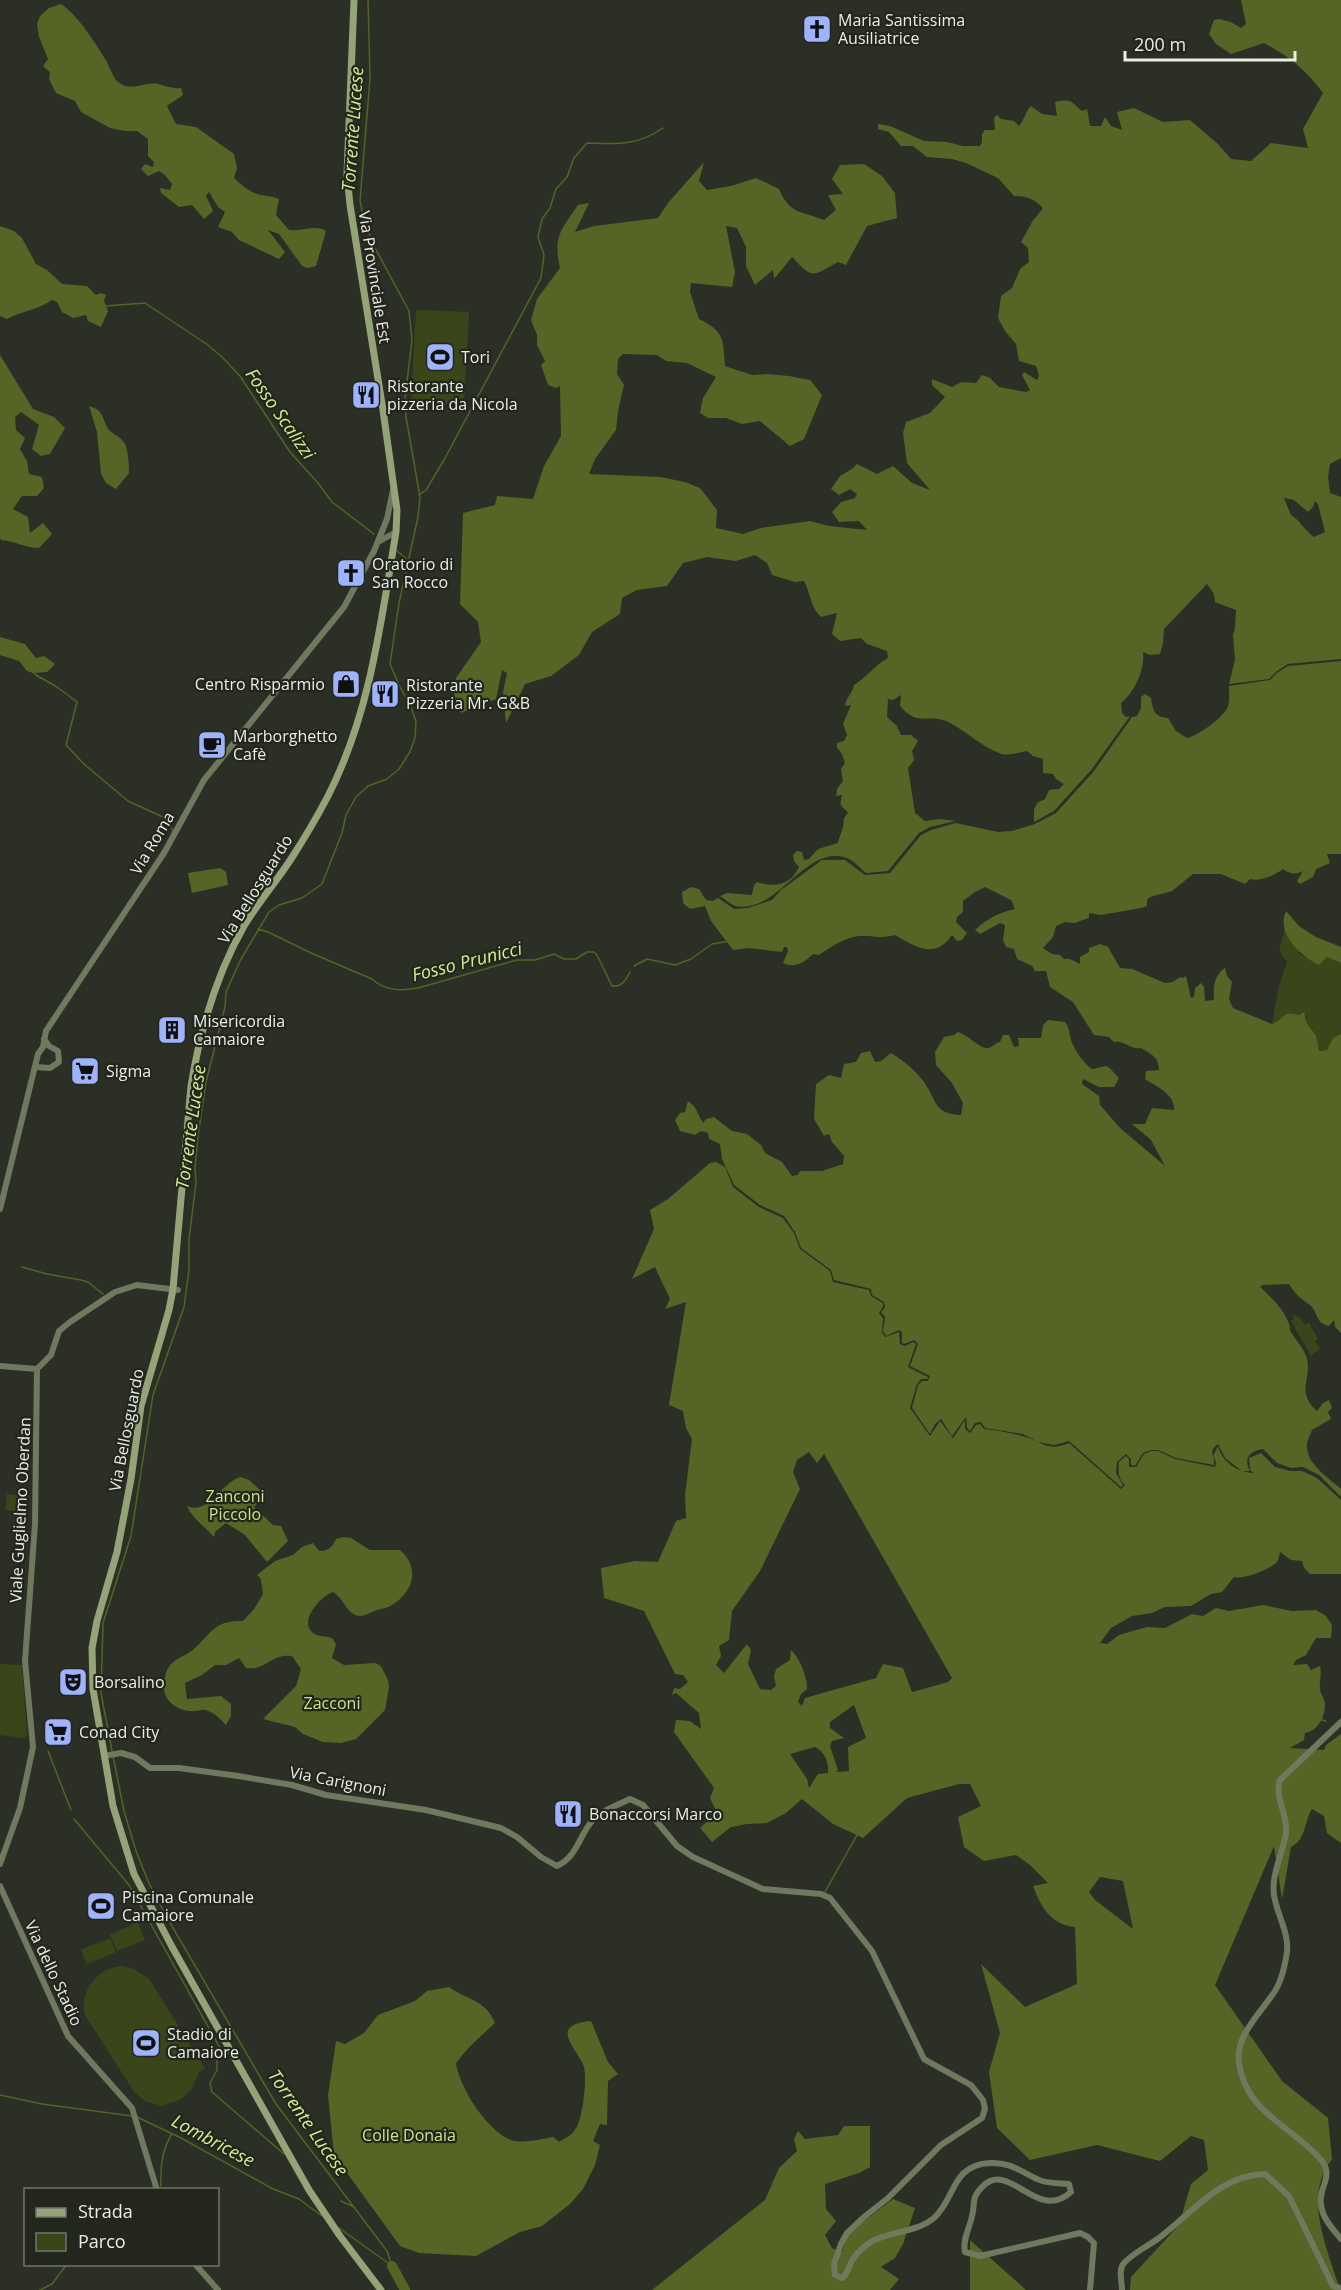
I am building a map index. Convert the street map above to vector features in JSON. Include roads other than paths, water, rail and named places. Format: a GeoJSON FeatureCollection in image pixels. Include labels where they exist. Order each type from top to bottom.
{"type":"FeatureCollection","features":[{"type":"Feature","properties":{"kind":"main road","name":"Via Provinciale Est"},"geometry":{"type":"LineString","coordinates":[[354,0],[347,175],[397,510]]}},
{"type":"Feature","properties":{"kind":"main road","name":"Via Bellosguardo"},"geometry":{"type":"LineString","coordinates":[[381,2290],[325,2214],[177,1955],[134,1874],[116,1818],[92,1675],[97,1621],[117,1552],[131,1479],[141,1406],[175,1289],[195,1060],[212,999],[244,927],[292,859],[328,796],[354,738],[372,672],[396,529],[397,510]]}},
{"type":"Feature","properties":{"kind":"street"},"geometry":{"type":"LineString","coordinates":[[387,519],[393,489]]}},
{"type":"Feature","properties":{"kind":"street"},"geometry":{"type":"LineString","coordinates":[[387,519],[397,510]]}},
{"type":"Feature","properties":{"kind":"street","name":"Via Roma"},"geometry":{"type":"LineString","coordinates":[[46,1047],[44,1039],[46,1031],[164,853],[204,780],[344,607],[381,540],[387,519]]}},
{"type":"Feature","properties":{"kind":"street"},"geometry":{"type":"LineString","coordinates":[[382,531],[396,529]]}},
{"type":"Feature","properties":{"kind":"street"},"geometry":{"type":"LineString","coordinates":[[381,540],[396,529]]}},
{"type":"Feature","properties":{"kind":"street"},"geometry":{"type":"LineString","coordinates":[[381,540],[391,542],[393,547]]}},
{"type":"Feature","properties":{"kind":"street"},"geometry":{"type":"LineString","coordinates":[[0,1209],[38,1065],[38,1054],[46,1047],[58,1051],[59,1062],[53,1068],[38,1065]]}},
{"type":"Feature","properties":{"kind":"street"},"geometry":{"type":"LineString","coordinates":[[0,1366],[38,1369],[51,1355],[59,1331],[115,1292],[133,1285],[175,1289]]}},
{"type":"Feature","properties":{"kind":"street"},"geometry":{"type":"LineString","coordinates":[[0,1361],[12,1367]]}},
{"type":"Feature","properties":{"kind":"street","name":"Viale Guglielmo Oberdan"},"geometry":{"type":"LineString","coordinates":[[0,1863],[20,1808],[33,1747],[25,1660],[34,1524],[38,1369]]}},
{"type":"Feature","properties":{"kind":"street"},"geometry":{"type":"LineString","coordinates":[[1341,1722],[1280,1779],[1277,1787],[1286,1815],[1286,1833],[1274,1879],[1274,1893],[1287,1938],[1287,1952],[1282,1974],[1275,1990],[1254,2019],[1240,2045],[1239,2062],[1250,2094],[1262,2111],[1294,2134],[1322,2161],[1327,2170],[1327,2182],[1320,2201],[1323,2216],[1341,2239]]}},
{"type":"Feature","properties":{"kind":"street","name":"Via Carignoni"},"geometry":{"type":"LineString","coordinates":[[104,1756],[122,1753],[135,1757],[150,1768],[211,1772],[292,1785],[326,1795],[426,1810],[501,1828],[557,1866],[570,1857],[592,1821],[630,1799],[643,1805],[677,1846],[693,1857],[763,1889],[821,1894],[830,1898],[872,1951],[924,2060],[971,2085],[983,2100],[985,2109],[982,2118],[941,2145],[888,2198],[847,2233],[834,2264],[835,2275],[842,2278],[847,2274],[854,2257],[872,2241],[915,2228],[935,2217],[952,2187],[972,2166],[1002,2163],[1013,2165],[1039,2181],[1069,2184],[1071,2192],[1063,2199],[1045,2200],[1037,2199],[1012,2182],[999,2179],[987,2182],[977,2192],[974,2201],[971,2223],[963,2246],[965,2252],[980,2256],[1080,2233],[1088,2236],[1094,2243],[1090,2290]]}},
{"type":"Feature","properties":{"kind":"street","name":"Via dello Stadio"},"geometry":{"type":"LineString","coordinates":[[0,1886],[68,2036],[82,2054],[123,2096],[135,2114],[156,2188]]}},
{"type":"Feature","properties":{"kind":"street"},"geometry":{"type":"LineString","coordinates":[[1122,2290],[1120,2273],[1123,2264],[1160,2237],[1196,2205],[1220,2189],[1230,2183],[1259,2175],[1265,2175],[1289,2196],[1333,2286],[1341,2288]]}},
{"type":"Feature","properties":{"kind":"street"},"geometry":{"type":"LineString","coordinates":[[196,2266],[218,2290]]}},
{"type":"Feature","properties":{"kind":"waterway","name":"Torrente Lucese"},"geometry":{"type":"LineString","coordinates":[[112,1751],[101,1693],[103,1623],[131,1536],[153,1395],[184,1307],[189,1270],[189,1239],[196,1183],[198,1136],[206,1082],[225,1007],[226,992],[241,959],[269,912],[279,905],[302,898],[322,884],[342,833],[346,815],[356,797],[368,786],[387,779],[399,769],[410,752],[415,738],[416,721],[390,664],[399,603],[418,517],[420,497],[406,417],[405,398],[412,340],[409,311],[374,246],[364,220],[360,201],[370,78],[368,0]]}},
{"type":"Feature","properties":{"kind":"waterway"},"geometry":{"type":"LineString","coordinates":[[419,495],[426,490],[444,460],[541,278],[544,255],[538,237],[542,219],[550,208],[556,189],[567,177],[574,158],[587,143],[626,143],[654,134],[663,128]]}},
{"type":"Feature","properties":{"kind":"waterway","name":"Fosso Scalizzi"},"geometry":{"type":"LineString","coordinates":[[0,252],[92,307],[145,303],[208,345],[240,376],[290,452],[332,502],[374,534]]}},
{"type":"Feature","properties":{"kind":"waterway","name":"Fosso Scalizzi"},"geometry":{"type":"LineString","coordinates":[[397,551],[408,560]]}},
{"type":"Feature","properties":{"kind":"waterway"},"geometry":{"type":"LineString","coordinates":[[0,650],[11,652],[36,675],[77,702],[66,745],[84,764],[128,801],[163,817],[169,822],[173,831]]}},
{"type":"Feature","properties":{"kind":"waterway","name":"Fosso Prunicci"},"geometry":{"type":"LineString","coordinates":[[634,966],[647,959],[675,965],[691,959],[712,944],[743,939],[804,934],[821,937],[840,934],[857,925],[872,921],[933,919],[960,894],[980,883],[1064,877],[1086,887],[1105,888],[1128,885],[1207,855],[1230,859],[1254,869],[1272,866],[1341,824]]}},
{"type":"Feature","properties":{"kind":"waterway","name":"Fosso Prunicci"},"geometry":{"type":"LineString","coordinates":[[258,929],[393,989],[418,988],[517,960],[535,960],[554,954],[564,959],[576,959],[587,952],[594,952],[612,986],[621,984],[630,972]]}},
{"type":"Feature","properties":{"kind":"waterway"},"geometry":{"type":"LineString","coordinates":[[22,1267],[88,1282],[103,1294]]}},
{"type":"Feature","properties":{"kind":"waterway"},"geometry":{"type":"LineString","coordinates":[[1124,1608],[1209,1489]]}},
{"type":"Feature","properties":{"kind":"waterway"},"geometry":{"type":"LineString","coordinates":[[1059,1678],[1077,1641],[1087,1629],[1112,1614],[1169,1597],[1213,1579],[1234,1567],[1264,1541],[1298,1518]]}},
{"type":"Feature","properties":{"kind":"waterway"},"geometry":{"type":"LineString","coordinates":[[825,1892],[862,1826],[871,1818],[928,1785],[947,1769],[952,1761],[952,1726],[969,1712],[1004,1701],[1017,1692],[1040,1689],[1058,1679],[1083,1682],[1113,1694],[1153,1691],[1187,1706],[1249,1707],[1285,1711],[1326,1721]]}},
{"type":"Feature","properties":{"kind":"waterway"},"geometry":{"type":"LineString","coordinates":[[48,1751],[71,1810]]}},
{"type":"Feature","properties":{"kind":"waterway","name":"Torrente Lucese"},"geometry":{"type":"LineString","coordinates":[[113,1756],[124,1811],[136,1851],[166,1916],[276,2104],[387,2251],[392,2266]]}},
{"type":"Feature","properties":{"kind":"waterway"},"geometry":{"type":"LineString","coordinates":[[74,1819],[129,1885],[224,2055],[217,2060],[217,2070],[210,2083],[212,2092],[284,2154]]}},
{"type":"Feature","properties":{"kind":"waterway","name":"Lombricese"},"geometry":{"type":"LineString","coordinates":[[0,2095],[42,2104],[132,2116]]}},
{"type":"Feature","properties":{"kind":"waterway","name":"Lombricese"},"geometry":{"type":"LineString","coordinates":[[137,2117],[181,2138],[273,2189],[299,2199],[322,2216]]}},
{"type":"Feature","properties":{"kind":"waterway"},"geometry":{"type":"LineString","coordinates":[[161,2186],[162,2159],[171,2135]]}},
{"type":"Feature","properties":{"kind":"waterway","name":"Torrente Lucese"},"geometry":{"type":"LineString","coordinates":[[341,2201],[354,2207]]}},
{"type":"Feature","properties":{"kind":"waterway","name":"Lombricese"},"geometry":{"type":"LineString","coordinates":[[339,2228],[391,2265]]}},
{"type":"Feature","properties":{"kind":"waterway"},"geometry":{"type":"LineString","coordinates":[[40,2290],[52,2284],[66,2266]]}},
{"type":"Feature","properties":{"kind":"waterway"},"geometry":{"type":"LineString","coordinates":[[392,2266],[405,2290]]}},
{"type":"Feature","properties":{"kind":"place","name":"Maria Santissima Ausiliatrice"},"geometry":{"type":"Point","coordinates":[817,29]}},
{"type":"Feature","properties":{"kind":"place","name":"Tori"},"geometry":{"type":"Point","coordinates":[440,357]}},
{"type":"Feature","properties":{"kind":"place","name":"Ristorante pizzeria da Nicola"},"geometry":{"type":"Point","coordinates":[366,395]}},
{"type":"Feature","properties":{"kind":"place","name":"Oratorio di San Rocco"},"geometry":{"type":"Point","coordinates":[351,573]}},
{"type":"Feature","properties":{"kind":"place","name":"Centro Risparmio"},"geometry":{"type":"Point","coordinates":[346,684]}},
{"type":"Feature","properties":{"kind":"place","name":"Ristorante Pizzeria Mr. G&B"},"geometry":{"type":"Point","coordinates":[385,694]}},
{"type":"Feature","properties":{"kind":"place","name":"Marborghetto Cafè"},"geometry":{"type":"Point","coordinates":[212,745]}},
{"type":"Feature","properties":{"kind":"place","name":"Misericordia Camaiore"},"geometry":{"type":"Point","coordinates":[172,1030]}},
{"type":"Feature","properties":{"kind":"place","name":"Sigma"},"geometry":{"type":"Point","coordinates":[85,1071]}},
{"type":"Feature","properties":{"kind":"place","name":"Borsalino"},"geometry":{"type":"Point","coordinates":[73,1682]}},
{"type":"Feature","properties":{"kind":"place","name":"Conad City"},"geometry":{"type":"Point","coordinates":[58,1732]}},
{"type":"Feature","properties":{"kind":"place","name":"Bonaccorsi Marco"},"geometry":{"type":"Point","coordinates":[568,1814]}},
{"type":"Feature","properties":{"kind":"place","name":"Piscina Comunale Camaiore"},"geometry":{"type":"Point","coordinates":[101,1906]}},
{"type":"Feature","properties":{"kind":"place","name":"Stadio di Camaiore"},"geometry":{"type":"Point","coordinates":[146,2043]}},
{"type":"Feature","properties":{"kind":"park label","name":"Zanconi Piccolo"},"geometry":{"type":"Point","coordinates":[235,1505]}},
{"type":"Feature","properties":{"kind":"park label","name":"Zacconi"},"geometry":{"type":"Point","coordinates":[332,1703]}},
{"type":"Feature","properties":{"kind":"park label","name":"Colle Donaia"},"geometry":{"type":"Point","coordinates":[409,2135]}}]}
